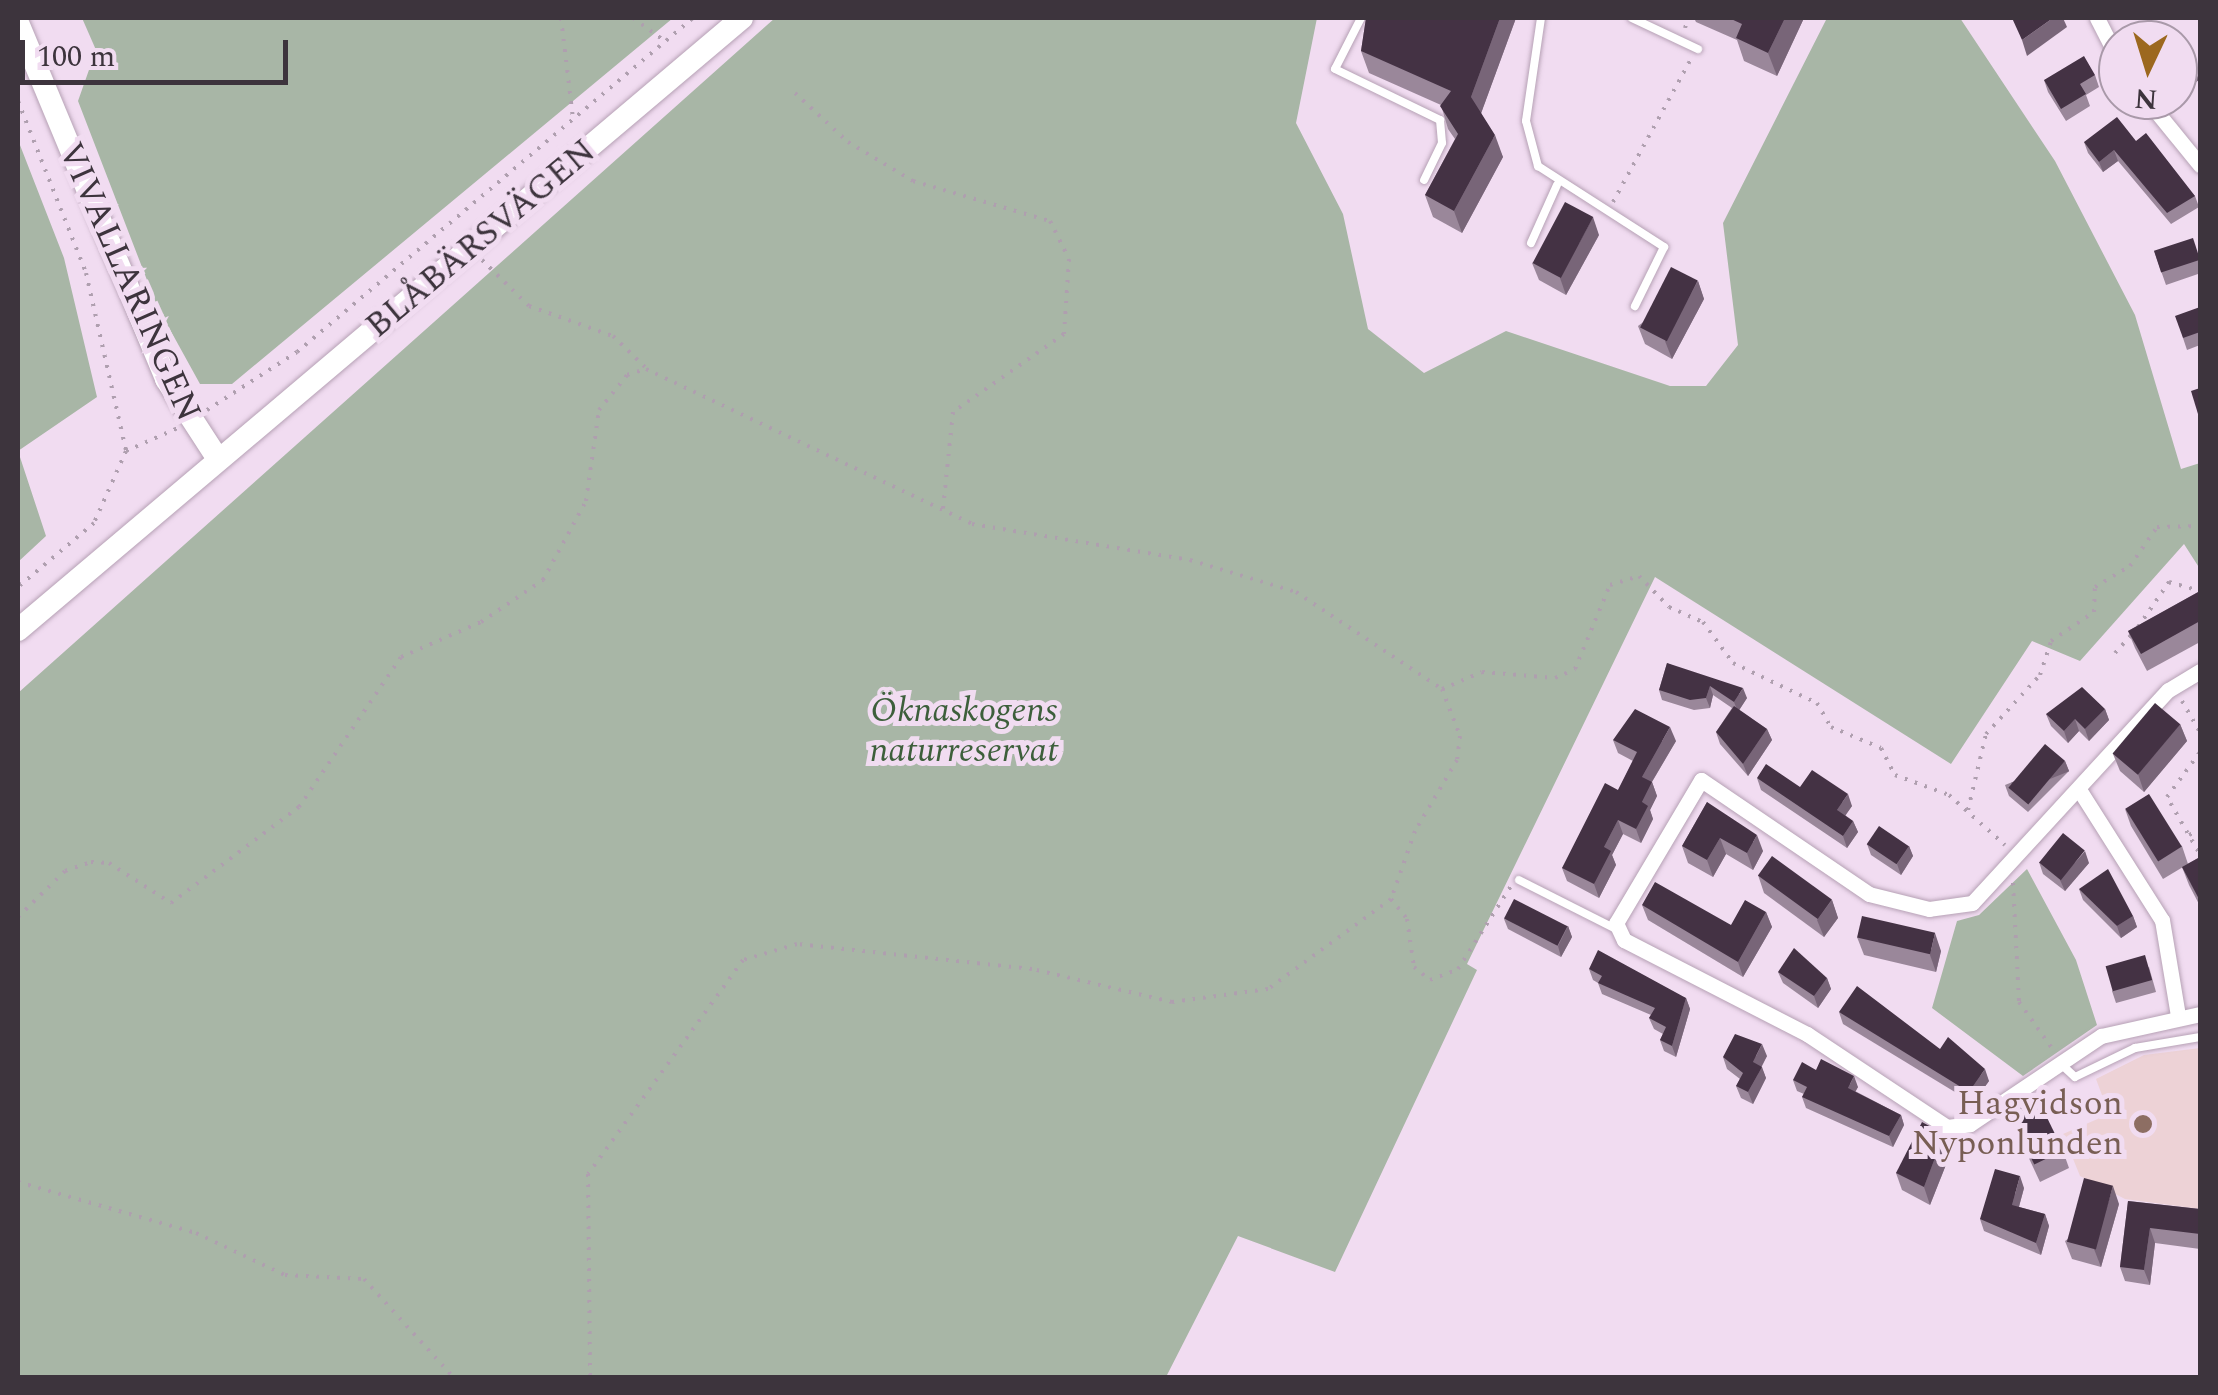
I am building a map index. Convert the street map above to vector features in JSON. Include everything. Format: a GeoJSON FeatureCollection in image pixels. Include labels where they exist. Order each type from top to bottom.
{"type":"FeatureCollection","features":[{"type":"Feature","properties":{"kind":"street","name":"BLÅBÄRSVÄGEN"},"geometry":{"type":"LineString","coordinates":[[218,459],[742,18]]}},
{"type":"Feature","properties":{"kind":"street","name":"VIVALLARINGEN"},"geometry":{"type":"LineString","coordinates":[[18,23],[166,380],[218,459],[18,630]]}},
{"type":"Feature","properties":{"kind":"street"},"geometry":{"type":"LineString","coordinates":[[2163,120],[2200,166]]}},
{"type":"Feature","properties":{"kind":"street"},"geometry":{"type":"LineString","coordinates":[[2200,671],[2173,686],[1981,898],[1954,908],[1869,894],[1701,780],[1617,924],[1737,1005],[1807,1034],[1948,1128],[1970,1124],[2125,1026],[2200,1014]]}},
{"type":"Feature","properties":{"kind":"street"},"geometry":{"type":"LineString","coordinates":[[2080,791],[2162,920],[2178,1016]]}},
{"type":"Feature","properties":{"kind":"lane"},"geometry":{"type":"LineString","coordinates":[[1361,18],[1335,70],[1440,120],[1442,143],[1424,180]]}},
{"type":"Feature","properties":{"kind":"lane"},"geometry":{"type":"LineString","coordinates":[[1542,18],[1526,121],[1538,166],[1558,185],[1664,247],[1635,306]]}},
{"type":"Feature","properties":{"kind":"lane"},"geometry":{"type":"LineString","coordinates":[[1632,18],[1698,49]]}},
{"type":"Feature","properties":{"kind":"lane"},"geometry":{"type":"LineString","coordinates":[[1531,243],[1558,185]]}},
{"type":"Feature","properties":{"kind":"lane"},"geometry":{"type":"LineString","coordinates":[[1519,880],[1617,924]]}},
{"type":"Feature","properties":{"kind":"lane"},"geometry":{"type":"LineString","coordinates":[[2061,1064],[2075,1077],[2134,1048],[2200,1037]]}},
{"type":"Feature","properties":{"kind":"path"},"geometry":{"type":"LineString","coordinates":[[561,18],[574,118]]}},
{"type":"Feature","properties":{"kind":"path"},"geometry":{"type":"LineString","coordinates":[[633,18],[665,41]]}},
{"type":"Feature","properties":{"kind":"path"},"geometry":{"type":"LineString","coordinates":[[208,410],[298,352],[693,18]]}},
{"type":"Feature","properties":{"kind":"path"},"geometry":{"type":"LineString","coordinates":[[1607,214],[1676,74],[1698,49]]}},
{"type":"Feature","properties":{"kind":"path"},"geometry":{"type":"LineString","coordinates":[[796,93],[848,142],[912,181],[1050,221],[1069,259],[1064,334],[952,412],[943,508]]}},
{"type":"Feature","properties":{"kind":"path"},"geometry":{"type":"LineString","coordinates":[[18,102],[79,248],[126,451],[94,522],[18,586]]}},
{"type":"Feature","properties":{"kind":"path"},"geometry":{"type":"LineString","coordinates":[[476,241],[498,283],[530,306],[613,336],[646,369],[943,508],[1025,539],[1190,560],[1296,592],[1442,690],[1460,736],[1457,760],[1415,831],[1391,899],[1268,989],[1200,1004],[1032,969],[797,944],[743,960],[588,1174],[590,1378]]}},
{"type":"Feature","properties":{"kind":"path"},"geometry":{"type":"LineString","coordinates":[[19,912],[66,871],[91,862],[109,864],[171,903],[298,807],[401,657],[482,622],[543,580],[586,501],[599,410],[627,375],[646,369]]}},
{"type":"Feature","properties":{"kind":"path"},"geometry":{"type":"LineString","coordinates":[[126,451],[171,432]]}},
{"type":"Feature","properties":{"kind":"path"},"geometry":{"type":"LineString","coordinates":[[1968,810],[1986,734],[2040,675],[2051,641],[2094,612],[2095,587],[2130,566],[2157,527],[2200,526]]}},
{"type":"Feature","properties":{"kind":"path"},"geometry":{"type":"LineString","coordinates":[[1442,690],[1482,672],[1555,678],[1575,668],[1610,585],[1639,576],[1670,607],[1703,622],[1733,662],[1806,696],[1831,727],[1881,748],[1895,776],[1968,810],[1996,834],[2013,867],[2018,1002],[2061,1064]]}},
{"type":"Feature","properties":{"kind":"path"},"geometry":{"type":"LineString","coordinates":[[2114,653],[2169,582],[2200,591]]}},
{"type":"Feature","properties":{"kind":"path"},"geometry":{"type":"LineString","coordinates":[[2173,686],[2200,732]]}},
{"type":"Feature","properties":{"kind":"path"},"geometry":{"type":"LineString","coordinates":[[2152,805],[2166,797],[2200,752]]}},
{"type":"Feature","properties":{"kind":"path"},"geometry":{"type":"LineString","coordinates":[[2166,797],[2198,851]]}},
{"type":"Feature","properties":{"kind":"path"},"geometry":{"type":"LineString","coordinates":[[2189,835],[2200,830]]}},
{"type":"Feature","properties":{"kind":"path"},"geometry":{"type":"LineString","coordinates":[[1391,899],[1407,918],[1414,966],[1430,980],[1458,969],[1519,880]]}},
{"type":"Feature","properties":{"kind":"path"},"geometry":{"type":"LineString","coordinates":[[18,1182],[196,1232],[260,1268],[364,1279],[454,1378]]}},
{"type":"Feature","properties":{"kind":"shaded area","name":"Hagvidson Nyponlunden"},"geometry":{"type":"Polygon","coordinates":[[[2200,1048],[2200,1209],[2125,1199],[2080,1176],[2063,1134],[2109,1114],[2096,1079],[2144,1055],[2200,1048]]]}},
{"type":"Feature","properties":{"kind":"green space"},"geometry":{"type":"Polygon","coordinates":[[[82,18],[673,18],[232,384],[200,384],[157,306],[78,101],[96,50],[82,18]]]}},
{"type":"Feature","properties":{"kind":"green space","name":"Öknaskogens naturreservat"},"geometry":{"type":"Polygon","coordinates":[[[775,18],[1317,18],[1296,123],[1343,214],[1368,329],[1424,373],[1506,331],[1670,386],[1706,386],[1738,345],[1723,223],[1827,18],[1960,18],[2055,161],[2135,315],[2181,469],[2200,463],[2200,569],[2184,544],[2080,661],[2032,641],[1951,764],[1655,577],[1467,964],[1477,970],[1335,1272],[1238,1236],[1166,1377],[18,1377],[18,693],[775,18]]]}},
{"type":"Feature","properties":{"kind":"green space"},"geometry":{"type":"Polygon","coordinates":[[[18,140],[64,258],[97,397],[18,451],[18,140]]]}},
{"type":"Feature","properties":{"kind":"green space"},"geometry":{"type":"Polygon","coordinates":[[[18,451],[46,536],[18,562],[18,451]]]}},
{"type":"Feature","properties":{"kind":"green space"},"geometry":{"type":"Polygon","coordinates":[[[2027,869],[2076,960],[2097,1025],[2023,1076],[1932,1008],[1957,921],[1979,915],[2027,869]]]}},
{"type":"Feature","properties":{"kind":"building"},"geometry":{"type":"Polygon","coordinates":[[[1366,18],[1500,18],[1471,97],[1495,135],[1454,211],[1425,195],[1458,134],[1440,106],[1451,91],[1361,51],[1366,18]]]}},
{"type":"Feature","properties":{"kind":"building"},"geometry":{"type":"Polygon","coordinates":[[[1729,18],[1785,18],[1768,53],[1736,38],[1742,24],[1729,18]]]}},
{"type":"Feature","properties":{"kind":"building"},"geometry":{"type":"Polygon","coordinates":[[[2012,18],[2053,18],[2022,40],[2012,18]]]}},
{"type":"Feature","properties":{"kind":"building"},"geometry":{"type":"Polygon","coordinates":[[[2084,56],[2095,75],[2080,84],[2086,94],[2061,109],[2044,80],[2084,56]]]}},
{"type":"Feature","properties":{"kind":"building"},"geometry":{"type":"Polygon","coordinates":[[[2113,120],[2119,120],[2136,141],[2146,133],[2195,196],[2167,213],[2114,150],[2099,162],[2084,142],[2113,120]]]}},
{"type":"Feature","properties":{"kind":"building"},"geometry":{"type":"Polygon","coordinates":[[[1565,202],[1593,217],[1561,278],[1533,263],[1565,202]]]}},
{"type":"Feature","properties":{"kind":"building"},"geometry":{"type":"Polygon","coordinates":[[[2193,238],[2200,260],[2161,273],[2154,251],[2193,238]]]}},
{"type":"Feature","properties":{"kind":"building"},"geometry":{"type":"Polygon","coordinates":[[[1671,267],[1698,281],[1667,341],[1640,328],[1671,267]]]}},
{"type":"Feature","properties":{"kind":"building"},"geometry":{"type":"Polygon","coordinates":[[[2200,307],[2200,332],[2183,338],[2175,316],[2200,307]]]}},
{"type":"Feature","properties":{"kind":"building"},"geometry":{"type":"Polygon","coordinates":[[[2200,388],[2200,413],[2198,414],[2191,391],[2200,388]]]}},
{"type":"Feature","properties":{"kind":"building"},"geometry":{"type":"Polygon","coordinates":[[[2200,591],[2200,621],[2141,654],[2128,631],[2200,591]]]}},
{"type":"Feature","properties":{"kind":"building"},"geometry":{"type":"Polygon","coordinates":[[[1667,663],[1743,688],[1734,702],[1710,686],[1706,698],[1690,700],[1659,690],[1667,663]]]}},
{"type":"Feature","properties":{"kind":"building"},"geometry":{"type":"Polygon","coordinates":[[[2082,687],[2105,709],[2085,729],[2075,719],[2064,731],[2046,714],[2082,687]]]}},
{"type":"Feature","properties":{"kind":"building"},"geometry":{"type":"Polygon","coordinates":[[[2155,703],[2180,724],[2138,775],[2113,754],[2155,703]]]}},
{"type":"Feature","properties":{"kind":"building"},"geometry":{"type":"Polygon","coordinates":[[[1734,706],[1767,729],[1743,764],[1716,732],[1734,706]]]}},
{"type":"Feature","properties":{"kind":"building"},"geometry":{"type":"Polygon","coordinates":[[[1635,709],[1670,727],[1642,777],[1652,782],[1642,802],[1648,806],[1636,829],[1618,820],[1604,847],[1611,851],[1594,884],[1562,868],[1605,783],[1618,790],[1637,752],[1613,740],[1635,709]]]}},
{"type":"Feature","properties":{"kind":"building"},"geometry":{"type":"Polygon","coordinates":[[[2045,744],[2065,761],[2028,804],[2008,788],[2045,744]]]}},
{"type":"Feature","properties":{"kind":"building"},"geometry":{"type":"Polygon","coordinates":[[[1766,764],[1800,787],[1812,770],[1848,794],[1837,810],[1853,821],[1843,836],[1757,778],[1766,764]]]}},
{"type":"Feature","properties":{"kind":"building"},"geometry":{"type":"Polygon","coordinates":[[[2149,794],[2182,847],[2158,861],[2125,809],[2149,794]]]}},
{"type":"Feature","properties":{"kind":"building"},"geometry":{"type":"Polygon","coordinates":[[[1707,802],[1757,835],[1747,853],[1720,838],[1707,860],[1682,846],[1707,802]]]}},
{"type":"Feature","properties":{"kind":"building"},"geometry":{"type":"Polygon","coordinates":[[[1879,826],[1909,846],[1897,864],[1867,844],[1879,826]]]}},
{"type":"Feature","properties":{"kind":"building"},"geometry":{"type":"Polygon","coordinates":[[[2063,833],[2085,851],[2061,880],[2039,863],[2063,833]]]}},
{"type":"Feature","properties":{"kind":"building"},"geometry":{"type":"Polygon","coordinates":[[[1772,856],[1832,899],[1818,919],[1758,875],[1772,856]]]}},
{"type":"Feature","properties":{"kind":"building"},"geometry":{"type":"Polygon","coordinates":[[[2200,857],[2200,901],[2182,867],[2200,857]]]}},
{"type":"Feature","properties":{"kind":"building"},"geometry":{"type":"Polygon","coordinates":[[[2108,869],[2133,916],[2117,926],[2079,889],[2108,869]]]}},
{"type":"Feature","properties":{"kind":"building"},"geometry":{"type":"Polygon","coordinates":[[[1655,882],[1731,925],[1745,900],[1766,912],[1738,962],[1642,905],[1655,882]]]}},
{"type":"Feature","properties":{"kind":"building"},"geometry":{"type":"Polygon","coordinates":[[[1514,899],[1567,926],[1557,946],[1504,919],[1514,899]]]}},
{"type":"Feature","properties":{"kind":"building"},"geometry":{"type":"Polygon","coordinates":[[[1862,916],[1935,933],[1930,954],[1857,937],[1862,916]]]}},
{"type":"Feature","properties":{"kind":"building"},"geometry":{"type":"Polygon","coordinates":[[[1794,948],[1827,978],[1814,996],[1778,972],[1794,948]]]}},
{"type":"Feature","properties":{"kind":"building"},"geometry":{"type":"Polygon","coordinates":[[[1598,950],[1686,998],[1672,1046],[1660,1040],[1666,1027],[1649,1018],[1655,1008],[1598,983],[1602,976],[1589,969],[1598,950]]]}},
{"type":"Feature","properties":{"kind":"building"},"geometry":{"type":"Polygon","coordinates":[[[2145,955],[2152,980],[2113,991],[2106,966],[2145,955]]]}},
{"type":"Feature","properties":{"kind":"building"},"geometry":{"type":"Polygon","coordinates":[[[1857,986],[1940,1049],[1948,1037],[1985,1069],[1969,1092],[1839,1012],[1857,986]]]}},
{"type":"Feature","properties":{"kind":"building"},"geometry":{"type":"Polygon","coordinates":[[[1735,1034],[1762,1044],[1753,1062],[1762,1067],[1748,1092],[1736,1086],[1743,1073],[1723,1057],[1735,1034]]]}},
{"type":"Feature","properties":{"kind":"building"},"geometry":{"type":"Polygon","coordinates":[[[1821,1059],[1854,1076],[1848,1088],[1901,1115],[1889,1136],[1802,1097],[1807,1087],[1793,1080],[1802,1062],[1816,1070],[1821,1059]]]}},
{"type":"Feature","properties":{"kind":"building"},"geometry":{"type":"Polygon","coordinates":[[[2035,1093],[2063,1151],[2034,1165],[2006,1107],[2035,1093]]]}},
{"type":"Feature","properties":{"kind":"building"},"geometry":{"type":"Polygon","coordinates":[[[1922,1122],[1944,1134],[1924,1187],[1896,1173],[1922,1122]]]}},
{"type":"Feature","properties":{"kind":"building"},"geometry":{"type":"Polygon","coordinates":[[[1995,1169],[2020,1176],[2012,1205],[2045,1214],[2036,1243],[1980,1219],[1995,1169]]]}},
{"type":"Feature","properties":{"kind":"building"},"geometry":{"type":"Polygon","coordinates":[[[2084,1178],[2113,1186],[2096,1250],[2067,1242],[2084,1178]]]}},
{"type":"Feature","properties":{"kind":"building"},"geometry":{"type":"Polygon","coordinates":[[[2128,1201],[2200,1209],[2200,1234],[2150,1228],[2144,1270],[2120,1267],[2128,1201]]]}},
{"type":"Feature","properties":{"kind":"place","name":"Hagvidson Nyponlunden"},"geometry":{"type":"Point","coordinates":[2143,1124]}}]}
